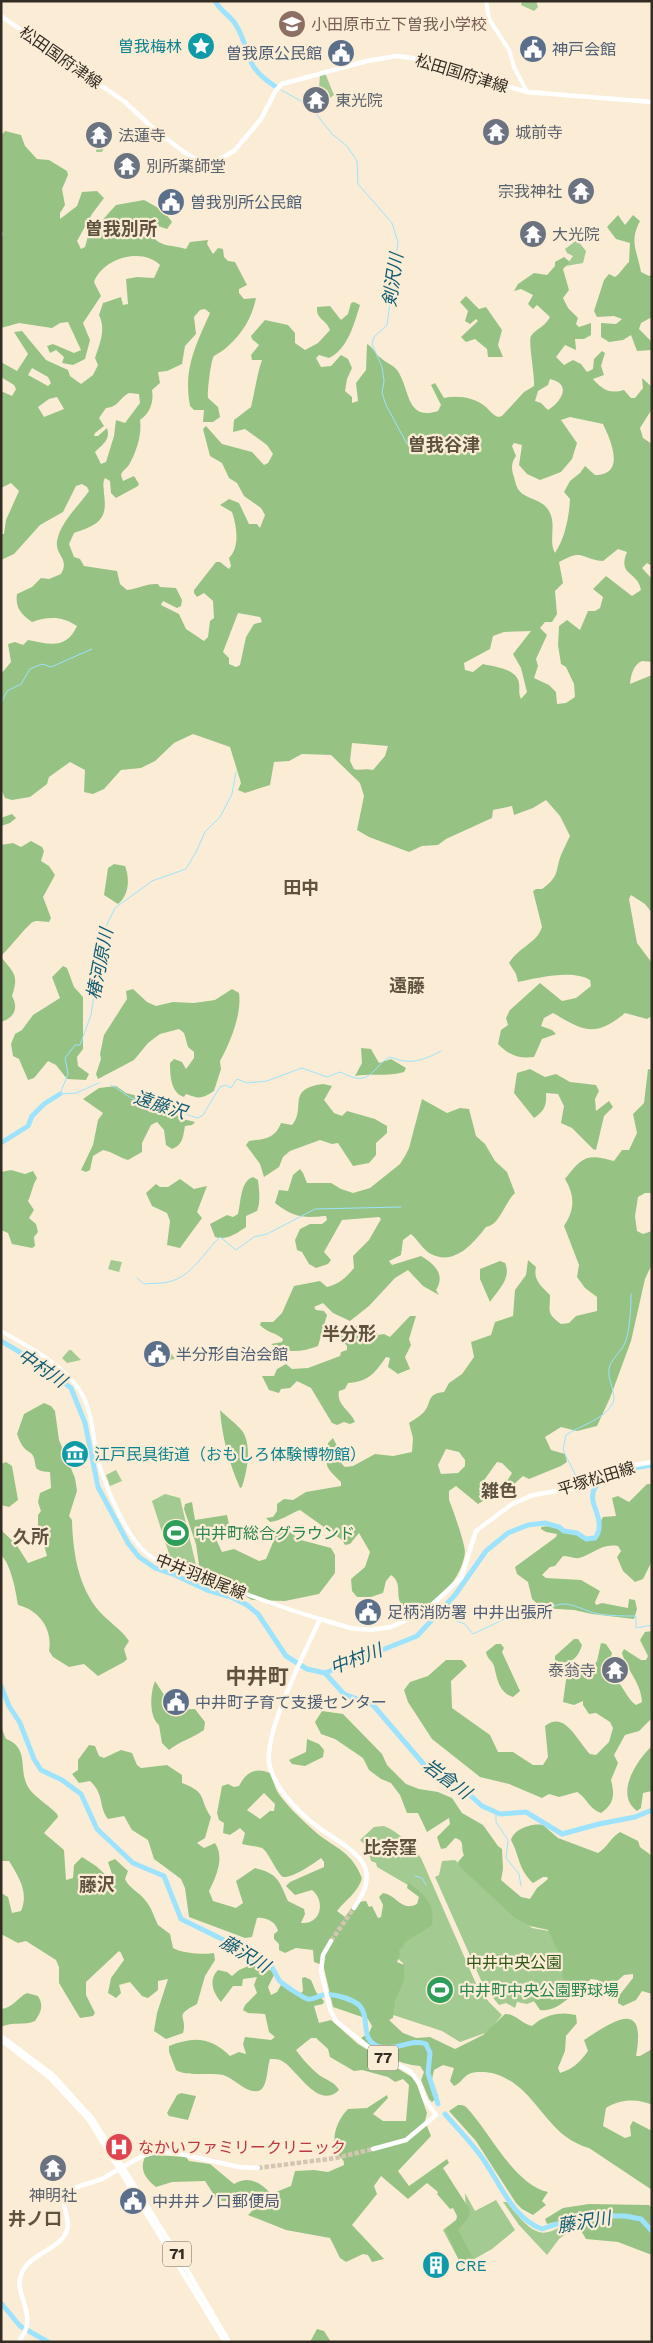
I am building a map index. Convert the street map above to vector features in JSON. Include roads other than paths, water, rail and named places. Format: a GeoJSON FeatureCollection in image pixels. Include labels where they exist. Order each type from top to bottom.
{"type":"FeatureCollection","features":[{"type":"Feature","properties":{"kind":"main road"},"geometry":{"type":"LineString","coordinates":[[486,1],[489,19],[509,50],[514,67],[528,92]]}},
{"type":"Feature","properties":{"kind":"main road","name":"松田国府津線"},"geometry":{"type":"LineString","coordinates":[[1,16],[125,102],[156,131],[187,154],[202,162],[214,162],[234,152],[262,119],[279,86],[367,61],[397,56],[412,58],[528,92],[652,102]]}},
{"type":"Feature","properties":{"kind":"main road","name":"中井羽根尾線"},"geometry":{"type":"LineString","coordinates":[[1,1331],[36,1352],[75,1384],[92,1423],[97,1457],[111,1497],[136,1540],[146,1553],[172,1567],[231,1590],[320,1619]]}},
{"type":"Feature","properties":{"kind":"main road","name":"平塚松田線"},"geometry":{"type":"LineString","coordinates":[[320,1619],[350,1628],[371,1630],[391,1627],[423,1614],[461,1578],[466,1569],[471,1542],[476,1531],[512,1504],[533,1495],[576,1488],[618,1468],[652,1462]]}},
{"type":"Feature","properties":{"kind":"main road"},"geometry":{"type":"LineString","coordinates":[[320,1619],[270,1738],[269,1764],[279,1785],[303,1814],[361,1858],[367,1874],[367,1882],[362,1897],[354,1908]]}},
{"type":"Feature","properties":{"kind":"main road","name":"77"},"geometry":{"type":"LineString","coordinates":[[331,1941],[324,1952],[321,1971],[332,2014],[343,2028],[379,2055],[411,2072],[420,2085],[425,2100],[436,2115],[406,2140],[374,2149]]}},
{"type":"Feature","properties":{"kind":"main road","name":"71"},"geometry":{"type":"LineString","coordinates":[[1,2036],[35,2060],[65,2087],[92,2118],[227,2342]]}},
{"type":"Feature","properties":{"kind":"main road","name":"71"},"geometry":{"type":"LineString","coordinates":[[1,2040],[32,2062],[63,2090],[89,2120],[122,2167]]}},
{"type":"Feature","properties":{"kind":"main road"},"geometry":{"type":"LineString","coordinates":[[19,2342],[27,2326],[27,2318],[19,2291],[22,2272],[32,2260],[58,2242],[66,2232],[68,2224],[64,2208],[65,2197],[76,2186],[102,2178],[142,2156],[162,2152],[239,2167],[258,2168]]}},
{"type":"Feature","properties":{"kind":"waterway","name":"剣沢川"},"geometry":{"type":"LineString","coordinates":[[215,1],[236,25],[252,65],[257,72],[276,87]]}},
{"type":"Feature","properties":{"kind":"waterway","name":"剣沢川"},"geometry":{"type":"LineString","coordinates":[[281,90],[310,106],[332,134],[347,146],[357,161],[358,184],[392,223],[398,242],[387,325],[374,337],[372,344],[382,367],[384,381],[382,393],[386,405],[407,444]]}},
{"type":"Feature","properties":{"kind":"waterway"},"geometry":{"type":"LineString","coordinates":[[1,703],[7,691],[21,684],[30,669],[42,664],[51,667],[92,649]]}},
{"type":"Feature","properties":{"kind":"waterway","name":"椿河原川"},"geometry":{"type":"LineString","coordinates":[[99,1083],[76,1093],[60,1094],[68,1074],[65,1058],[75,1045],[80,1045],[91,1015],[99,963],[105,955],[106,945],[103,933],[115,908],[152,881],[186,869],[205,832],[220,817],[232,794],[236,772]]}},
{"type":"Feature","properties":{"kind":"waterway","name":"遠藤沢"},"geometry":{"type":"LineString","coordinates":[[111,1085],[131,1098],[198,1118],[203,1115],[220,1087],[225,1085],[231,1088],[237,1079],[247,1083],[267,1081],[302,1068],[327,1077],[340,1072],[354,1078],[362,1078],[366,1077],[390,1057],[404,1061],[416,1061],[441,1051]]}},
{"type":"Feature","properties":{"kind":"waterway","name":"椿河原川"},"geometry":{"type":"LineString","coordinates":[[1,1143],[28,1126],[32,1116],[44,1104],[60,1094]]}},
{"type":"Feature","properties":{"kind":"waterway"},"geometry":{"type":"LineString","coordinates":[[137,1278],[144,1284],[165,1283],[176,1279],[191,1270],[220,1237],[236,1250],[254,1237],[267,1234],[315,1209],[401,1207]]}},
{"type":"Feature","properties":{"kind":"waterway"},"geometry":{"type":"LineString","coordinates":[[619,1467],[619,1465],[576,1476],[563,1450],[566,1435],[604,1414],[613,1403],[614,1395],[609,1377],[609,1369],[611,1362],[625,1343],[627,1337],[631,1294]]}},
{"type":"Feature","properties":{"kind":"waterway","name":"中村川"},"geometry":{"type":"LineString","coordinates":[[1,1341],[38,1363],[71,1388],[85,1423],[98,1487],[128,1543],[139,1557],[155,1568],[247,1605],[258,1614],[286,1656],[307,1669],[325,1673],[417,1636],[455,1595],[486,1551],[508,1533],[528,1525],[545,1523],[559,1527],[564,1531],[577,1533],[586,1539],[595,1538],[599,1530],[593,1495],[596,1486],[603,1480],[622,1471],[652,1465]]}},
{"type":"Feature","properties":{"kind":"waterway"},"geometry":{"type":"LineString","coordinates":[[444,1608],[456,1621],[465,1624],[473,1634],[515,1614],[551,1619],[553,1607],[564,1604],[599,1614],[636,1616],[636,1628],[652,1625]]}},
{"type":"Feature","properties":{"kind":"waterway","name":"岩倉川"},"geometry":{"type":"LineString","coordinates":[[325,1673],[344,1694],[373,1705],[427,1768],[454,1780],[482,1806],[500,1814],[526,1812],[562,1834],[635,1817],[652,1810]]}},
{"type":"Feature","properties":{"kind":"waterway","name":"藤沢川"},"geometry":{"type":"LineString","coordinates":[[1,1686],[9,1706],[20,1723],[34,1759],[41,1770],[62,1780],[81,1794],[97,1829],[133,1863],[164,1876],[181,1919],[236,1946],[253,1962],[269,1964],[281,1982],[308,1999],[332,1995],[356,2003],[364,2015],[368,2038],[377,2046],[390,2047],[415,2043],[426,2044],[430,2053],[428,2073],[438,2104]]}},
{"type":"Feature","properties":{"kind":"waterway"},"geometry":{"type":"LineString","coordinates":[[496,1813],[496,1822],[508,1840],[506,1858],[519,1874],[521,1886]]}},
{"type":"Feature","properties":{"kind":"waterway"},"geometry":{"type":"LineString","coordinates":[[415,1876],[422,1878],[426,1885]]}},
{"type":"Feature","properties":{"kind":"waterway","name":"藤沢川"},"geometry":{"type":"LineString","coordinates":[[445,2114],[479,2153],[515,2208],[532,2224],[542,2229],[563,2222],[605,2216],[625,2216],[641,2219],[652,2231]]}},
{"type":"Feature","properties":{"kind":"waterway"},"geometry":{"type":"LineString","coordinates":[[1,2303],[20,2326],[48,2342]]}},
{"type":"Feature","properties":{"kind":"tunnel"},"geometry":{"type":"LineString","coordinates":[[331,1941],[354,1908]]}},
{"type":"Feature","properties":{"kind":"tunnel"},"geometry":{"type":"LineString","coordinates":[[258,2168],[336,2158],[373,2149]]}},
{"type":"Feature","properties":{"kind":"place","name":"小田原市立下曽我小学校"},"geometry":{"type":"Point","coordinates":[292,24]}},
{"type":"Feature","properties":{"kind":"place","name":"曽我梅林"},"geometry":{"type":"Point","coordinates":[201,46]}},
{"type":"Feature","properties":{"kind":"place","name":"神戸会館"},"geometry":{"type":"Point","coordinates":[533,49]}},
{"type":"Feature","properties":{"kind":"place","name":"曽我原公民館"},"geometry":{"type":"Point","coordinates":[341,53]}},
{"type":"Feature","properties":{"kind":"place","name":"東光院"},"geometry":{"type":"Point","coordinates":[316,100]}},
{"type":"Feature","properties":{"kind":"place","name":"城前寺"},"geometry":{"type":"Point","coordinates":[496,132]}},
{"type":"Feature","properties":{"kind":"place","name":"法蓮寺"},"geometry":{"type":"Point","coordinates":[99,135]}},
{"type":"Feature","properties":{"kind":"place","name":"別所薬師堂"},"geometry":{"type":"Point","coordinates":[127,166]}},
{"type":"Feature","properties":{"kind":"place","name":"宗我神社"},"geometry":{"type":"Point","coordinates":[581,191]}},
{"type":"Feature","properties":{"kind":"place","name":"曽我別所公民館"},"geometry":{"type":"Point","coordinates":[171,202]}},
{"type":"Feature","properties":{"kind":"place","name":"大光院"},"geometry":{"type":"Point","coordinates":[533,234]}},
{"type":"Feature","properties":{"kind":"place","name":"半分形自治会館"},"geometry":{"type":"Point","coordinates":[157,1354]}},
{"type":"Feature","properties":{"kind":"place","name":"江戸民具街道（おもしろ体験博物館）"},"geometry":{"type":"Point","coordinates":[75,1454]}},
{"type":"Feature","properties":{"kind":"place","name":"中井町総合グラウンド"},"geometry":{"type":"Point","coordinates":[176,1533]}},
{"type":"Feature","properties":{"kind":"place","name":"足柄消防署 中井出張所"},"geometry":{"type":"Point","coordinates":[368,1612]}},
{"type":"Feature","properties":{"kind":"place","name":"泰翁寺"},"geometry":{"type":"Point","coordinates":[615,1670]}},
{"type":"Feature","properties":{"kind":"place","name":"中井町子育て支援センター"},"geometry":{"type":"Point","coordinates":[176,1702]}},
{"type":"Feature","properties":{"kind":"place","name":"中井町中央公園野球場"},"geometry":{"type":"Point","coordinates":[440,1990]}},
{"type":"Feature","properties":{"kind":"place","name":"なかいファミリークリニック"},"geometry":{"type":"Point","coordinates":[119,2147]}},
{"type":"Feature","properties":{"kind":"place","name":"神明社"},"geometry":{"type":"Point","coordinates":[53,2168]}},
{"type":"Feature","properties":{"kind":"place","name":"中井井ノ口郵便局"},"geometry":{"type":"Point","coordinates":[133,2201]}},
{"type":"Feature","properties":{"kind":"place","name":"CRE"},"geometry":{"type":"Point","coordinates":[436,2265]}},
{"type":"Feature","properties":{"kind":"district","name":"曽我別所"},"geometry":{"type":"Point","coordinates":[121,229]}},
{"type":"Feature","properties":{"kind":"district","name":"曽我谷津"},"geometry":{"type":"Point","coordinates":[444,445]}},
{"type":"Feature","properties":{"kind":"district","name":"田中"},"geometry":{"type":"Point","coordinates":[301,888]}},
{"type":"Feature","properties":{"kind":"district","name":"遠藤"},"geometry":{"type":"Point","coordinates":[407,986]}},
{"type":"Feature","properties":{"kind":"district","name":"半分形"},"geometry":{"type":"Point","coordinates":[349,1334]}},
{"type":"Feature","properties":{"kind":"district","name":"雑色"},"geometry":{"type":"Point","coordinates":[499,1491]}},
{"type":"Feature","properties":{"kind":"district","name":"久所"},"geometry":{"type":"Point","coordinates":[31,1537]}},
{"type":"Feature","properties":{"kind":"district","name":"中井町"},"geometry":{"type":"Point","coordinates":[257,1677]}},
{"type":"Feature","properties":{"kind":"district","name":"比奈窪"},"geometry":{"type":"Point","coordinates":[390,1848]}},
{"type":"Feature","properties":{"kind":"district","name":"藤沢"},"geometry":{"type":"Point","coordinates":[97,1885]}},
{"type":"Feature","properties":{"kind":"district","name":"井ノ口"},"geometry":{"type":"Point","coordinates":[35,2219]}},
{"type":"Feature","properties":{"kind":"park label","name":"中井中央公園"},"geometry":{"type":"Point","coordinates":[514,1962]}}]}
